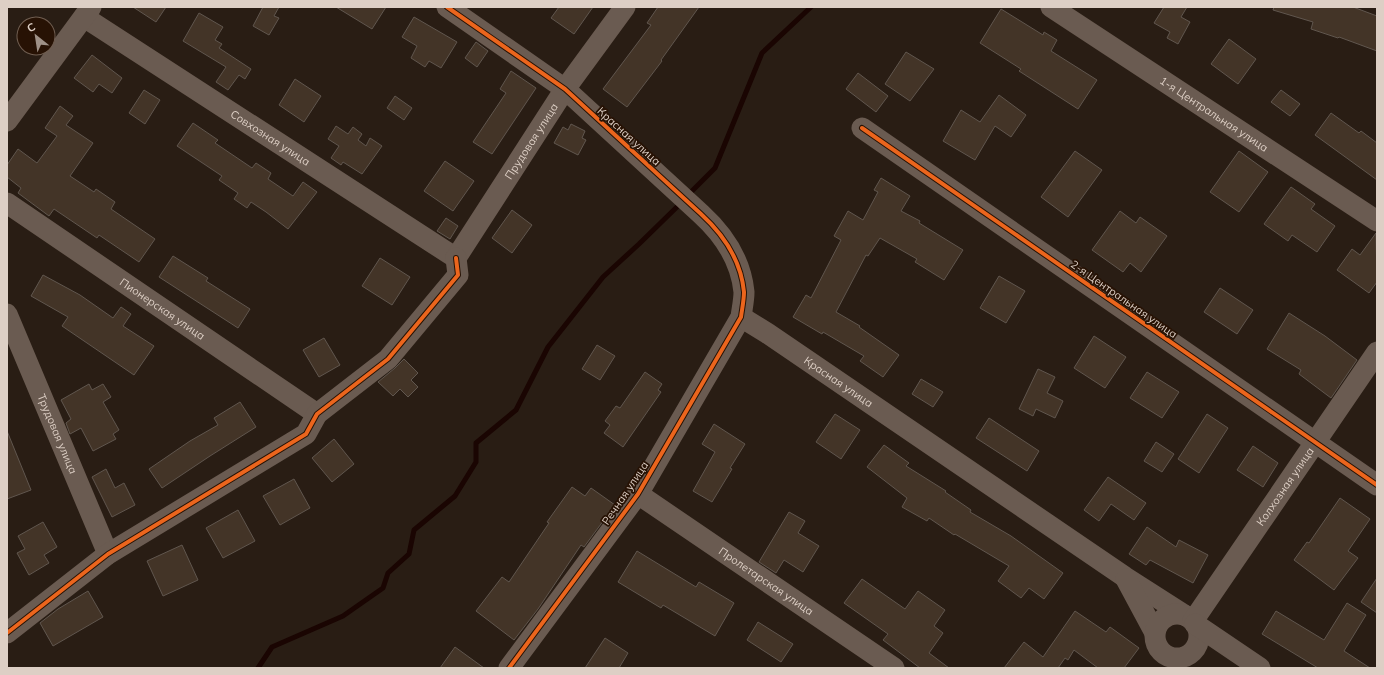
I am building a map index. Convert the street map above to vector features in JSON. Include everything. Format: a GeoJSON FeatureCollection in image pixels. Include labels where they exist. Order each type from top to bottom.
{"type":"FeatureCollection","features":[{"type":"Feature","properties":{"kind":"street","name":"Красная улица"},"geometry":{"type":"LineString","coordinates":[[447,7],[565,89],[716,228],[732,253],[740,272],[744,294],[741,317],[767,333],[1125,577],[1193,626],[1260,668]]}},
{"type":"Feature","properties":{"kind":"street","name":"Прудовая улица"},"geometry":{"type":"LineString","coordinates":[[456,258],[565,89],[625,7]]}},
{"type":"Feature","properties":{"kind":"street","name":"1-я Центральная улица"},"geometry":{"type":"LineString","coordinates":[[1051,7],[1377,221]]}},
{"type":"Feature","properties":{"kind":"street"},"geometry":{"type":"LineString","coordinates":[[7,121],[88,12]]}},
{"type":"Feature","properties":{"kind":"street","name":"Совхозная улица"},"geometry":{"type":"LineString","coordinates":[[88,12],[456,258]]}},
{"type":"Feature","properties":{"kind":"street","name":"2-я Центральная улица"},"geometry":{"type":"LineString","coordinates":[[862,128],[1377,485]]}},
{"type":"Feature","properties":{"kind":"street","name":"Пионерская улица"},"geometry":{"type":"LineString","coordinates":[[7,203],[317,414]]}},
{"type":"Feature","properties":{"kind":"street"},"geometry":{"type":"LineString","coordinates":[[7,634],[108,554],[306,434],[317,414],[388,359],[458,275],[456,258]]}},
{"type":"Feature","properties":{"kind":"street","name":"Трудовая улица"},"geometry":{"type":"LineString","coordinates":[[7,314],[108,554]]}},
{"type":"Feature","properties":{"kind":"street","name":"Речная улица"},"geometry":{"type":"LineString","coordinates":[[516,665],[638,494],[741,317]]}},
{"type":"Feature","properties":{"kind":"street","name":"Колхозная улица"},"geometry":{"type":"LineString","coordinates":[[1172,663],[1187,656],[1194,650],[1193,626],[1315,442],[1377,352]]}},
{"type":"Feature","properties":{"kind":"street","name":"Пролетарская улица"},"geometry":{"type":"LineString","coordinates":[[638,494],[894,668]]}},
{"type":"Feature","properties":{"kind":"street","name":"Красная улица"},"geometry":{"type":"LineString","coordinates":[[1125,577],[1157,650]]}},
{"type":"Feature","properties":{"kind":"street"},"geometry":{"type":"LineString","coordinates":[[1172,663],[1172,657],[1157,650],[1158,625],[1171,615],[1179,614],[1193,626]]}},
{"type":"Feature","properties":{"kind":"building"},"geometry":{"type":"Polygon","coordinates":[[[133,7],[166,7],[156,22],[133,7]]]}},
{"type":"Feature","properties":{"kind":"building"},"geometry":{"type":"Polygon","coordinates":[[[263,7],[279,7],[274,16],[279,18],[269,35],[253,26],[263,7]]]}},
{"type":"Feature","properties":{"kind":"building"},"geometry":{"type":"Polygon","coordinates":[[[336,7],[386,7],[372,29],[336,7]]]}},
{"type":"Feature","properties":{"kind":"building"},"geometry":{"type":"Polygon","coordinates":[[[559,7],[593,7],[574,34],[551,18],[559,7]]]}},
{"type":"Feature","properties":{"kind":"building"},"geometry":{"type":"Polygon","coordinates":[[[658,7],[699,7],[661,60],[662,61],[627,107],[603,89],[651,25],[647,23],[658,7]]]}},
{"type":"Feature","properties":{"kind":"building"},"geometry":{"type":"Polygon","coordinates":[[[1164,7],[1187,7],[1181,17],[1190,22],[1178,44],[1167,38],[1170,32],[1154,23],[1164,7]]]}},
{"type":"Feature","properties":{"kind":"building"},"geometry":{"type":"Polygon","coordinates":[[[1274,7],[1353,7],[1377,16],[1377,51],[1339,37],[1338,38],[1311,29],[1313,22],[1273,10],[1274,7]]]}},
{"type":"Feature","properties":{"kind":"building"},"geometry":{"type":"Polygon","coordinates":[[[1001,9],[1043,35],[1044,32],[1057,40],[1051,51],[1097,80],[1078,109],[1019,71],[1021,69],[980,43],[1001,9]]]}},
{"type":"Feature","properties":{"kind":"building"},"geometry":{"type":"Polygon","coordinates":[[[199,13],[223,27],[215,40],[222,44],[219,48],[251,69],[245,79],[239,75],[228,90],[216,82],[226,67],[183,41],[199,13]]]}},
{"type":"Feature","properties":{"kind":"building"},"geometry":{"type":"Polygon","coordinates":[[[414,17],[457,42],[441,68],[429,61],[425,67],[411,58],[417,46],[402,37],[414,17]]]}},
{"type":"Feature","properties":{"kind":"building"},"geometry":{"type":"Polygon","coordinates":[[[1229,39],[1256,59],[1238,84],[1211,64],[1229,39]]]}},
{"type":"Feature","properties":{"kind":"building"},"geometry":{"type":"Polygon","coordinates":[[[476,42],[488,51],[477,67],[465,58],[476,42]]]}},
{"type":"Feature","properties":{"kind":"building"},"geometry":{"type":"Polygon","coordinates":[[[906,52],[934,69],[910,101],[885,84],[906,52]]]}},
{"type":"Feature","properties":{"kind":"building"},"geometry":{"type":"Polygon","coordinates":[[[92,55],[122,78],[112,93],[99,84],[93,92],[74,78],[92,55]]]}},
{"type":"Feature","properties":{"kind":"building"},"geometry":{"type":"Polygon","coordinates":[[[511,71],[536,88],[492,154],[473,142],[506,93],[500,89],[511,71]]]}},
{"type":"Feature","properties":{"kind":"building"},"geometry":{"type":"Polygon","coordinates":[[[858,73],[888,96],[876,112],[846,89],[858,73]]]}},
{"type":"Feature","properties":{"kind":"building"},"geometry":{"type":"Polygon","coordinates":[[[295,79],[321,96],[304,122],[279,105],[295,79]]]}},
{"type":"Feature","properties":{"kind":"building"},"geometry":{"type":"Polygon","coordinates":[[[144,90],[160,100],[145,124],[129,113],[144,90]]]}},
{"type":"Feature","properties":{"kind":"building"},"geometry":{"type":"Polygon","coordinates":[[[1281,90],[1300,104],[1290,116],[1271,102],[1281,90]]]}},
{"type":"Feature","properties":{"kind":"building"},"geometry":{"type":"Polygon","coordinates":[[[999,95],[1026,115],[1011,137],[995,126],[975,160],[943,141],[961,110],[980,122],[999,95]]]}},
{"type":"Feature","properties":{"kind":"building"},"geometry":{"type":"Polygon","coordinates":[[[395,96],[412,108],[404,120],[387,108],[395,96]]]}},
{"type":"Feature","properties":{"kind":"building"},"geometry":{"type":"Polygon","coordinates":[[[60,106],[73,116],[66,125],[93,143],[70,176],[94,192],[96,189],[115,202],[111,209],[155,239],[139,262],[99,235],[97,238],[54,209],[49,216],[18,193],[21,188],[7,177],[7,165],[18,149],[37,163],[57,136],[45,128],[60,106]]]}},
{"type":"Feature","properties":{"kind":"building"},"geometry":{"type":"Polygon","coordinates":[[[1331,113],[1359,133],[1361,131],[1377,143],[1377,180],[1315,135],[1331,113]]]}},
{"type":"Feature","properties":{"kind":"building"},"geometry":{"type":"Polygon","coordinates":[[[193,123],[218,140],[215,143],[252,168],[256,163],[271,173],[268,179],[293,196],[303,182],[317,192],[288,229],[251,202],[247,208],[234,199],[238,193],[219,180],[222,176],[177,146],[193,123]]]}},
{"type":"Feature","properties":{"kind":"building"},"geometry":{"type":"Polygon","coordinates":[[[571,124],[585,131],[582,138],[586,140],[578,155],[554,143],[563,127],[568,130],[571,124]]]}},
{"type":"Feature","properties":{"kind":"building"},"geometry":{"type":"Polygon","coordinates":[[[336,126],[348,134],[353,127],[362,134],[358,140],[366,146],[370,138],[382,146],[362,174],[343,162],[341,165],[331,158],[339,146],[328,139],[336,126]]]}},
{"type":"Feature","properties":{"kind":"building"},"geometry":{"type":"Polygon","coordinates":[[[1075,151],[1102,170],[1068,217],[1041,197],[1075,151]]]}},
{"type":"Feature","properties":{"kind":"building"},"geometry":{"type":"Polygon","coordinates":[[[1239,151],[1268,172],[1239,212],[1210,192],[1239,151]]]}},
{"type":"Feature","properties":{"kind":"building"},"geometry":{"type":"Polygon","coordinates":[[[445,161],[474,181],[453,211],[424,191],[445,161]]]}},
{"type":"Feature","properties":{"kind":"building"},"geometry":{"type":"Polygon","coordinates":[[[881,178],[910,196],[901,211],[920,221],[919,223],[963,250],[944,280],[915,262],[917,259],[880,238],[868,256],[866,255],[836,312],[860,326],[859,327],[899,355],[883,377],[860,361],[864,356],[823,332],[822,334],[793,317],[806,295],[811,298],[841,240],[834,236],[848,211],[863,220],[878,192],[874,190],[881,178]]]}},
{"type":"Feature","properties":{"kind":"building"},"geometry":{"type":"Polygon","coordinates":[[[1291,187],[1315,204],[1311,209],[1335,226],[1317,252],[1292,235],[1288,241],[1264,224],[1291,187]]]}},
{"type":"Feature","properties":{"kind":"building"},"geometry":{"type":"Polygon","coordinates":[[[512,210],[532,225],[512,253],[492,238],[512,210]]]}},
{"type":"Feature","properties":{"kind":"building"},"geometry":{"type":"Polygon","coordinates":[[[1120,211],[1136,223],[1140,217],[1167,236],[1141,272],[1130,263],[1123,272],[1092,250],[1120,211]]]}},
{"type":"Feature","properties":{"kind":"building"},"geometry":{"type":"Polygon","coordinates":[[[446,218],[458,226],[450,239],[437,231],[446,218]]]}},
{"type":"Feature","properties":{"kind":"building"},"geometry":{"type":"Polygon","coordinates":[[[1376,233],[1377,282],[1369,293],[1337,270],[1352,249],[1360,255],[1376,233]]]}},
{"type":"Feature","properties":{"kind":"building"},"geometry":{"type":"Polygon","coordinates":[[[173,256],[208,278],[206,281],[250,309],[238,328],[159,277],[173,256]]]}},
{"type":"Feature","properties":{"kind":"building"},"geometry":{"type":"Polygon","coordinates":[[[380,258],[410,277],[392,305],[362,286],[380,258]]]}},
{"type":"Feature","properties":{"kind":"building"},"geometry":{"type":"Polygon","coordinates":[[[43,275],[80,295],[113,318],[121,307],[131,314],[123,326],[154,346],[134,375],[62,326],[68,317],[31,296],[43,275]]]}},
{"type":"Feature","properties":{"kind":"building"},"geometry":{"type":"Polygon","coordinates":[[[999,276],[1025,291],[1006,323],[980,308],[999,276]]]}},
{"type":"Feature","properties":{"kind":"building"},"geometry":{"type":"Polygon","coordinates":[[[1220,288],[1253,310],[1237,334],[1204,312],[1220,288]]]}},
{"type":"Feature","properties":{"kind":"building"},"geometry":{"type":"Polygon","coordinates":[[[1289,313],[1325,336],[1357,360],[1331,398],[1299,374],[1301,370],[1267,349],[1289,313]]]}},
{"type":"Feature","properties":{"kind":"building"},"geometry":{"type":"Polygon","coordinates":[[[1094,336],[1126,357],[1105,388],[1074,368],[1094,336]]]}},
{"type":"Feature","properties":{"kind":"building"},"geometry":{"type":"Polygon","coordinates":[[[324,338],[340,365],[319,377],[303,350],[324,338]]]}},
{"type":"Feature","properties":{"kind":"building"},"geometry":{"type":"Polygon","coordinates":[[[597,345],[615,356],[600,380],[582,369],[597,345]]]}},
{"type":"Feature","properties":{"kind":"building"},"geometry":{"type":"Polygon","coordinates":[[[404,359],[418,373],[411,380],[418,387],[408,397],[400,389],[393,396],[378,382],[404,359]]]}},
{"type":"Feature","properties":{"kind":"building"},"geometry":{"type":"Polygon","coordinates":[[[1038,369],[1055,377],[1047,393],[1063,401],[1055,418],[1036,409],[1033,416],[1019,409],[1038,369]]]}},
{"type":"Feature","properties":{"kind":"building"},"geometry":{"type":"Polygon","coordinates":[[[645,372],[662,384],[658,390],[661,392],[623,447],[604,433],[610,425],[605,421],[616,406],[620,408],[645,372]]]}},
{"type":"Feature","properties":{"kind":"building"},"geometry":{"type":"Polygon","coordinates":[[[1147,372],[1179,392],[1162,418],[1130,398],[1147,372]]]}},
{"type":"Feature","properties":{"kind":"building"},"geometry":{"type":"Polygon","coordinates":[[[921,379],[943,392],[933,407],[912,394],[921,379]]]}},
{"type":"Feature","properties":{"kind":"building"},"geometry":{"type":"Polygon","coordinates":[[[89,384],[92,390],[103,384],[111,397],[103,402],[119,430],[113,434],[116,439],[93,451],[81,428],[70,434],[66,423],[71,419],[61,400],[89,384]]]}},
{"type":"Feature","properties":{"kind":"building"},"geometry":{"type":"Polygon","coordinates":[[[240,402],[256,427],[162,488],[149,469],[190,441],[218,425],[214,418],[240,402]]]}},
{"type":"Feature","properties":{"kind":"building"},"geometry":{"type":"Polygon","coordinates":[[[835,414],[860,430],[841,459],[816,442],[835,414]]]}},
{"type":"Feature","properties":{"kind":"building"},"geometry":{"type":"Polygon","coordinates":[[[1207,414],[1228,428],[1199,473],[1178,459],[1207,414]]]}},
{"type":"Feature","properties":{"kind":"building"},"geometry":{"type":"Polygon","coordinates":[[[989,418],[1039,451],[1027,471],[976,438],[989,418]]]}},
{"type":"Feature","properties":{"kind":"building"},"geometry":{"type":"Polygon","coordinates":[[[714,424],[745,444],[712,502],[693,491],[715,452],[702,444],[714,424]]]}},
{"type":"Feature","properties":{"kind":"building"},"geometry":{"type":"Polygon","coordinates":[[[7,431],[31,490],[7,499],[7,431]]]}},
{"type":"Feature","properties":{"kind":"building"},"geometry":{"type":"Polygon","coordinates":[[[334,439],[354,464],[332,482],[312,458],[334,439]]]}},
{"type":"Feature","properties":{"kind":"building"},"geometry":{"type":"Polygon","coordinates":[[[1156,442],[1174,454],[1162,472],[1144,461],[1156,442]]]}},
{"type":"Feature","properties":{"kind":"building"},"geometry":{"type":"Polygon","coordinates":[[[884,445],[909,463],[906,466],[946,491],[945,492],[971,510],[970,512],[1011,536],[1063,573],[1044,599],[1029,588],[1021,598],[998,581],[1009,566],[955,534],[954,535],[929,518],[927,521],[902,507],[907,498],[867,467],[884,445]]]}},
{"type":"Feature","properties":{"kind":"building"},"geometry":{"type":"Polygon","coordinates":[[[1253,446],[1278,463],[1263,487],[1237,470],[1253,446]]]}},
{"type":"Feature","properties":{"kind":"building"},"geometry":{"type":"Polygon","coordinates":[[[106,469],[115,488],[124,483],[135,505],[112,517],[92,477],[106,469]]]}},
{"type":"Feature","properties":{"kind":"building"},"geometry":{"type":"Polygon","coordinates":[[[1108,477],[1146,503],[1134,520],[1111,504],[1099,521],[1084,510],[1108,477]]]}},
{"type":"Feature","properties":{"kind":"building"},"geometry":{"type":"Polygon","coordinates":[[[294,479],[310,508],[280,525],[263,496],[294,479]]]}},
{"type":"Feature","properties":{"kind":"building"},"geometry":{"type":"Polygon","coordinates":[[[572,487],[585,496],[591,488],[615,505],[584,547],[581,545],[538,609],[514,640],[476,611],[502,577],[509,582],[549,523],[547,522],[572,487]]]}},
{"type":"Feature","properties":{"kind":"building"},"geometry":{"type":"Polygon","coordinates":[[[1340,498],[1370,519],[1348,551],[1358,558],[1334,590],[1294,560],[1307,542],[1309,543],[1340,498]]]}},
{"type":"Feature","properties":{"kind":"building"},"geometry":{"type":"Polygon","coordinates":[[[238,510],[255,541],[223,558],[206,528],[238,510]]]}},
{"type":"Feature","properties":{"kind":"building"},"geometry":{"type":"Polygon","coordinates":[[[789,512],[805,521],[798,533],[819,546],[803,572],[784,560],[776,573],[759,562],[789,512]]]}},
{"type":"Feature","properties":{"kind":"building"},"geometry":{"type":"Polygon","coordinates":[[[43,522],[57,547],[44,555],[49,563],[29,575],[17,553],[25,549],[18,536],[43,522]]]}},
{"type":"Feature","properties":{"kind":"building"},"geometry":{"type":"Polygon","coordinates":[[[1147,527],[1176,547],[1179,540],[1208,555],[1193,583],[1150,560],[1146,565],[1129,554],[1147,527]]]}},
{"type":"Feature","properties":{"kind":"building"},"geometry":{"type":"Polygon","coordinates":[[[182,545],[198,580],[163,596],[147,561],[182,545]]]}},
{"type":"Feature","properties":{"kind":"building"},"geometry":{"type":"Polygon","coordinates":[[[637,551],[696,587],[699,582],[734,603],[715,636],[663,605],[661,608],[618,582],[637,551]]]}},
{"type":"Feature","properties":{"kind":"building"},"geometry":{"type":"Polygon","coordinates":[[[1377,578],[1377,613],[1361,602],[1377,578]]]}},
{"type":"Feature","properties":{"kind":"building"},"geometry":{"type":"Polygon","coordinates":[[[862,579],[905,609],[918,591],[945,610],[934,626],[943,633],[929,653],[949,668],[920,668],[883,640],[888,634],[844,603],[862,579]]]}},
{"type":"Feature","properties":{"kind":"building"},"geometry":{"type":"Polygon","coordinates":[[[88,591],[103,617],[53,646],[40,623],[58,609],[88,591]]]}},
{"type":"Feature","properties":{"kind":"building"},"geometry":{"type":"Polygon","coordinates":[[[1347,603],[1366,615],[1344,651],[1370,668],[1318,668],[1262,634],[1276,611],[1324,640],[1347,603]]]}},
{"type":"Feature","properties":{"kind":"building"},"geometry":{"type":"Polygon","coordinates":[[[1075,611],[1106,632],[1110,627],[1139,648],[1124,668],[1098,668],[1074,650],[1068,660],[1065,658],[1058,668],[1004,668],[1024,642],[1043,657],[1075,611]]]}},
{"type":"Feature","properties":{"kind":"building"},"geometry":{"type":"Polygon","coordinates":[[[758,622],[793,644],[781,662],[747,640],[758,622]]]}},
{"type":"Feature","properties":{"kind":"building"},"geometry":{"type":"Polygon","coordinates":[[[605,638],[628,653],[619,668],[585,668],[605,638]]]}},
{"type":"Feature","properties":{"kind":"building"},"geometry":{"type":"Polygon","coordinates":[[[455,647],[484,668],[440,668],[455,647]]]}},
{"type":"Feature","properties":{"kind":"waterway"},"geometry":{"type":"LineString","coordinates":[[687,196],[715,168],[762,53],[811,7]]}},
{"type":"Feature","properties":{"kind":"waterway"},"geometry":{"type":"LineString","coordinates":[[258,668],[272,647],[343,616],[383,588],[388,573],[409,554],[414,530],[455,496],[476,462],[476,443],[516,410],[548,347],[603,277],[682,202]]}},
{"type":"Feature","properties":{"kind":"cycle path"},"geometry":{"type":"LineString","coordinates":[[447,7],[565,89],[701,214],[717,231],[730,249],[739,270],[744,292],[741,317],[638,494],[509,668]]}},
{"type":"Feature","properties":{"kind":"cycle path"},"geometry":{"type":"LineString","coordinates":[[862,128],[1377,485]]}},
{"type":"Feature","properties":{"kind":"cycle path"},"geometry":{"type":"LineString","coordinates":[[7,633],[108,554],[306,434],[317,414],[388,359],[458,275],[456,258]]}}]}
